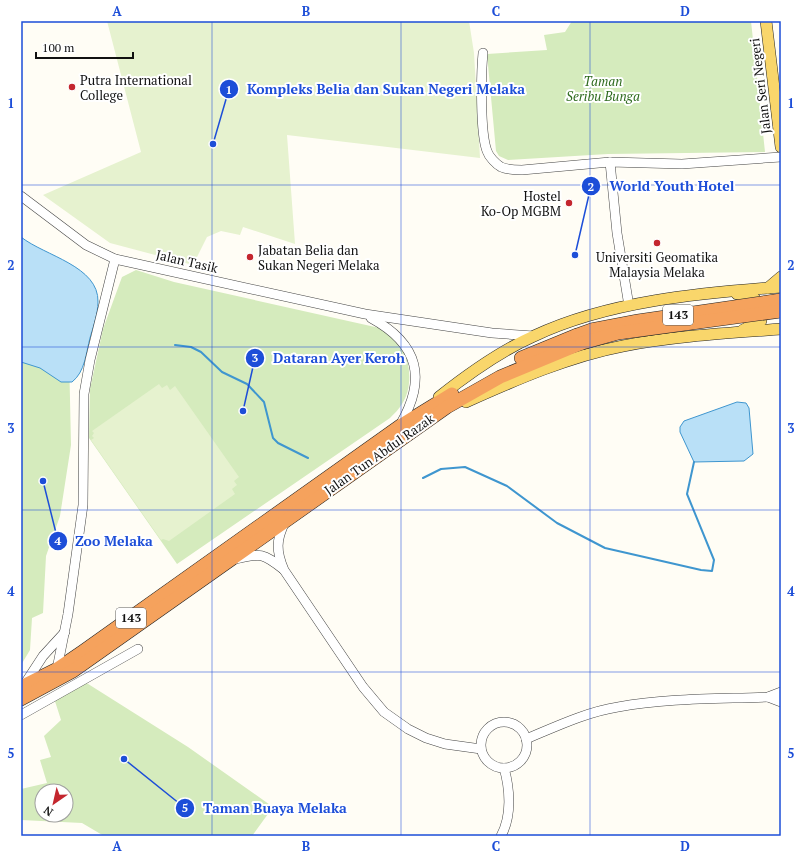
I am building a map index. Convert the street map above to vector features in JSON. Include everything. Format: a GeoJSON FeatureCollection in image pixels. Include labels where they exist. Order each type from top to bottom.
{"type":"FeatureCollection","features":[{"type":"Feature","properties":{"kind":"highway","name":"Jalan Tun Abdul Razak"},"geometry":{"type":"LineString","coordinates":[[22,693],[400,426],[426,415],[500,377],[580,339],[591,330],[638,321],[781,300]]}},
{"type":"Feature","properties":{"kind":"highway","name":"Jalan Tun Abdul Razak"},"geometry":{"type":"LineString","coordinates":[[580,339],[781,311]]}},
{"type":"Feature","properties":{"kind":"highway","name":"Jalan Tun Abdul Razak"},"geometry":{"type":"LineString","coordinates":[[22,693],[73,671],[287,520],[426,415]]}},
{"type":"Feature","properties":{"kind":"main road","name":"Jalan Seri Negeri"},"geometry":{"type":"LineString","coordinates":[[766,21],[781,147]]}},
{"type":"Feature","properties":{"kind":"main road"},"geometry":{"type":"LineString","coordinates":[[768,288],[781,277]]}},
{"type":"Feature","properties":{"kind":"main road"},"geometry":{"type":"LineString","coordinates":[[426,415],[466,376],[491,360],[534,336],[591,315],[658,300],[781,287]]}},
{"type":"Feature","properties":{"kind":"main road"},"geometry":{"type":"LineString","coordinates":[[726,292],[754,298],[762,308],[761,321],[736,333]]}},
{"type":"Feature","properties":{"kind":"main road"},"geometry":{"type":"LineString","coordinates":[[426,415],[516,380],[622,346],[657,340],[778,331]]}},
{"type":"Feature","properties":{"kind":"street"},"geometry":{"type":"LineString","coordinates":[[482,53],[482,116],[485,145],[488,153],[500,167],[510,170],[522,170],[610,162],[682,164],[781,157]]}},
{"type":"Feature","properties":{"kind":"street"},"geometry":{"type":"LineString","coordinates":[[610,162],[617,233],[629,306]]}},
{"type":"Feature","properties":{"kind":"street","name":"Jalan Tasik"},"geometry":{"type":"LineString","coordinates":[[21,196],[86,245],[115,259],[365,314],[492,333],[534,336]]}},
{"type":"Feature","properties":{"kind":"street"},"geometry":{"type":"LineString","coordinates":[[57,669],[66,632],[83,505],[84,394],[90,360],[115,259]]}},
{"type":"Feature","properties":{"kind":"street","name":"Jalan Tasik"},"geometry":{"type":"LineString","coordinates":[[365,314],[386,326],[404,342],[411,356],[415,377],[415,393],[411,407],[400,426]]}},
{"type":"Feature","properties":{"kind":"street"},"geometry":{"type":"LineString","coordinates":[[287,520],[280,531],[276,547],[284,570],[363,687],[384,712],[408,729],[426,738],[445,744],[481,749]]}},
{"type":"Feature","properties":{"kind":"street"},"geometry":{"type":"LineString","coordinates":[[229,561],[255,554],[264,556],[284,570]]}},
{"type":"Feature","properties":{"kind":"street"},"geometry":{"type":"LineString","coordinates":[[66,632],[43,656],[22,693],[25,714],[138,649]]}},
{"type":"Feature","properties":{"kind":"street"},"geometry":{"type":"LineString","coordinates":[[526,739],[558,725],[616,707],[655,702],[768,697],[781,692]]}},
{"type":"Feature","properties":{"kind":"street"},"geometry":{"type":"LineString","coordinates":[[768,697],[781,702]]}},
{"type":"Feature","properties":{"kind":"street"},"geometry":{"type":"LineString","coordinates":[[499,722],[512,724],[518,728],[526,739],[527,746],[522,759],[517,764],[504,768],[491,764],[483,755],[481,749],[483,735],[492,725],[499,722]]}},
{"type":"Feature","properties":{"kind":"street"},"geometry":{"type":"LineString","coordinates":[[501,836],[507,817],[509,798],[504,768]]}},
{"type":"Feature","properties":{"kind":"green space"},"geometry":{"type":"Polygon","coordinates":[[[107,21],[469,21],[474,53],[480,158],[287,135],[295,244],[243,227],[240,235],[221,231],[207,237],[193,265],[110,243],[43,195],[141,152],[107,21]]]}},
{"type":"Feature","properties":{"kind":"green space","name":"Taman Seribu Bunga"},"geometry":{"type":"Polygon","coordinates":[[[572,21],[751,21],[765,152],[608,154],[508,160],[499,156],[496,151],[487,54],[547,50],[544,35],[565,32],[572,21]]]}},
{"type":"Feature","properties":{"kind":"green space"},"geometry":{"type":"Polygon","coordinates":[[[136,270],[174,282],[384,329],[404,351],[409,374],[406,397],[390,418],[177,564],[89,438],[90,389],[103,329],[122,277],[136,270]]]}},
{"type":"Feature","properties":{"kind":"green space"},"geometry":{"type":"Polygon","coordinates":[[[21,344],[69,354],[71,445],[60,516],[46,556],[43,613],[32,618],[30,650],[21,665],[21,344]]]}},
{"type":"Feature","properties":{"kind":"green space"},"geometry":{"type":"Polygon","coordinates":[[[159,384],[162,388],[167,385],[170,390],[175,386],[239,477],[234,481],[237,485],[232,489],[235,494],[169,541],[163,539],[161,540],[91,440],[94,438],[92,436],[94,433],[92,431],[159,384]]]}},
{"type":"Feature","properties":{"kind":"green space"},"geometry":{"type":"Polygon","coordinates":[[[85,682],[188,747],[273,807],[252,836],[104,836],[82,823],[74,823],[74,783],[47,783],[40,760],[51,757],[44,736],[61,720],[54,698],[85,682]]]}},
{"type":"Feature","properties":{"kind":"green space"},"geometry":{"type":"Polygon","coordinates":[[[34,786],[34,821],[21,820],[21,789],[34,786]]]}},
{"type":"Feature","properties":{"kind":"water"},"geometry":{"type":"Polygon","coordinates":[[[21,237],[31,244],[69,263],[90,279],[96,290],[98,302],[97,311],[86,356],[80,373],[72,382],[61,382],[40,368],[21,362],[21,237]]]}},
{"type":"Feature","properties":{"kind":"water"},"geometry":{"type":"Polygon","coordinates":[[[737,402],[746,403],[749,408],[753,454],[744,461],[694,462],[680,432],[680,427],[684,421],[737,402]]]}},
{"type":"Feature","properties":{"kind":"waterway"},"geometry":{"type":"LineString","coordinates":[[175,345],[191,347],[201,352],[222,372],[247,384],[264,402],[273,438],[278,443],[308,458]]}},
{"type":"Feature","properties":{"kind":"waterway"},"geometry":{"type":"LineString","coordinates":[[423,478],[441,469],[465,467],[507,486],[557,523],[605,548],[701,570],[712,571],[714,560],[687,494],[694,462]]}},
{"type":"Feature","properties":{"kind":"place","name":"Putra International College"},"geometry":{"type":"Point","coordinates":[72,87]}},
{"type":"Feature","properties":{"kind":"place","name":"Kompleks Belia dan Sukan Negeri Melaka"},"geometry":{"type":"Point","coordinates":[213,144]}},
{"type":"Feature","properties":{"kind":"place","name":"Hostel Ko-Op MGBM"},"geometry":{"type":"Point","coordinates":[569,203]}},
{"type":"Feature","properties":{"kind":"place","name":"Universiti Geomatika Malaysia Melaka"},"geometry":{"type":"Point","coordinates":[657,243]}},
{"type":"Feature","properties":{"kind":"place","name":"World Youth Hotel"},"geometry":{"type":"Point","coordinates":[575,255]}},
{"type":"Feature","properties":{"kind":"place","name":"Jabatan Belia dan Sukan Negeri Melaka"},"geometry":{"type":"Point","coordinates":[250,257]}},
{"type":"Feature","properties":{"kind":"place","name":"Dataran Ayer Keroh"},"geometry":{"type":"Point","coordinates":[243,411]}},
{"type":"Feature","properties":{"kind":"place","name":"Zoo Melaka"},"geometry":{"type":"Point","coordinates":[43,481]}},
{"type":"Feature","properties":{"kind":"place","name":"Taman Buaya Melaka"},"geometry":{"type":"Point","coordinates":[124,759]}}]}
